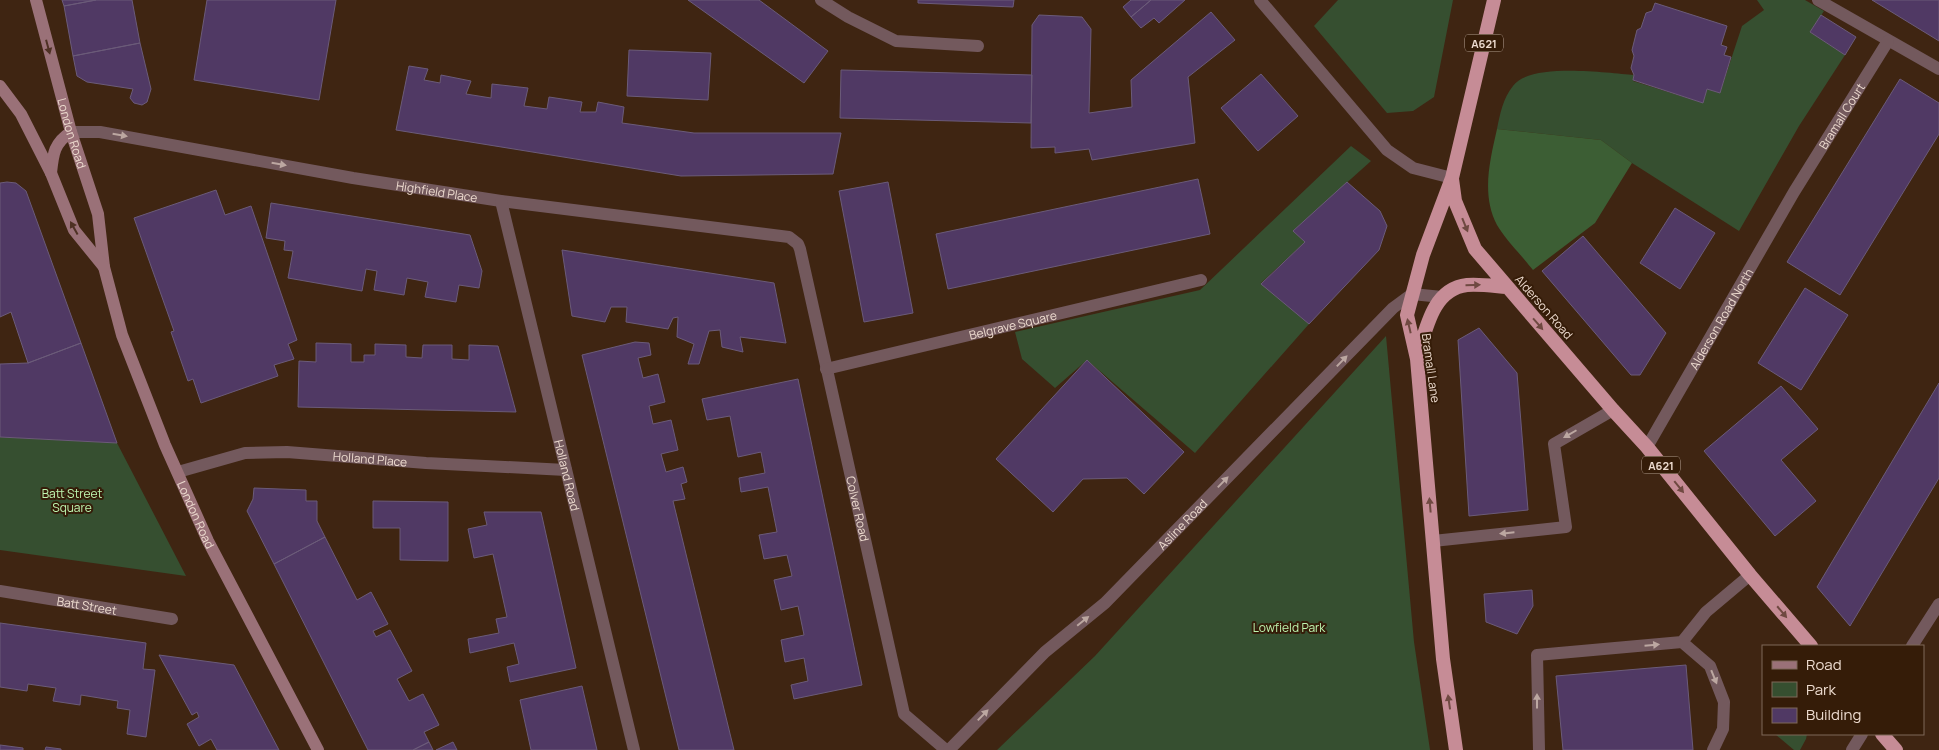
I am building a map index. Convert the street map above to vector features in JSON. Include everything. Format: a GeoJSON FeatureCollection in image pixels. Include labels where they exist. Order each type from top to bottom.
{"type":"FeatureCollection","features":[{"type":"Feature","properties":{"kind":"highway","name":"Bramall Lane"},"geometry":{"type":"LineString","coordinates":[[1456,750],[1443,659],[1417,359],[1407,315],[1423,255],[1452,178],[1494,0]]}},
{"type":"Feature","properties":{"kind":"highway","name":"Alderson Road"},"geometry":{"type":"LineString","coordinates":[[1452,178],[1455,201],[1475,249],[1612,410],[1647,447],[1750,575],[1810,645]]}},
{"type":"Feature","properties":{"kind":"highway"},"geometry":{"type":"LineString","coordinates":[[1442,297],[1452,290],[1465,285],[1506,287]]}},
{"type":"Feature","properties":{"kind":"highway","name":"A621"},"geometry":{"type":"LineString","coordinates":[[1417,359],[1433,312],[1442,297]]}},
{"type":"Feature","properties":{"kind":"highway"},"geometry":{"type":"LineString","coordinates":[[1883,735],[1896,750]]}},
{"type":"Feature","properties":{"kind":"main road","name":"London Road"},"geometry":{"type":"LineString","coordinates":[[36,0],[71,132],[98,214],[104,267],[122,335],[165,445],[208,541],[318,750]]}},
{"type":"Feature","properties":{"kind":"main road","name":"London Road"},"geometry":{"type":"LineString","coordinates":[[0,86],[21,114],[51,173],[74,230],[104,267]]}},
{"type":"Feature","properties":{"kind":"main road"},"geometry":{"type":"LineString","coordinates":[[51,173],[53,154],[60,139],[71,132]]}},
{"type":"Feature","properties":{"kind":"street"},"geometry":{"type":"LineString","coordinates":[[821,0],[848,17],[896,41],[978,46]]}},
{"type":"Feature","properties":{"kind":"street"},"geometry":{"type":"LineString","coordinates":[[1260,0],[1387,150],[1413,168],[1452,178]]}},
{"type":"Feature","properties":{"kind":"street"},"geometry":{"type":"LineString","coordinates":[[1818,0],[1939,69]]}},
{"type":"Feature","properties":{"kind":"street","name":"Bramall Court"},"geometry":{"type":"LineString","coordinates":[[1794,192],[1888,41]]}},
{"type":"Feature","properties":{"kind":"street","name":"Highfield Place"},"geometry":{"type":"LineString","coordinates":[[71,132],[100,132],[353,178],[501,201],[789,237],[798,244],[800,249]]}},
{"type":"Feature","properties":{"kind":"street","name":"Alderson Road North"},"geometry":{"type":"LineString","coordinates":[[1647,447],[1794,192]]}},
{"type":"Feature","properties":{"kind":"street","name":"Holland Road"},"geometry":{"type":"LineString","coordinates":[[501,201],[634,750]]}},
{"type":"Feature","properties":{"kind":"street","name":"Colver Road"},"geometry":{"type":"LineString","coordinates":[[800,249],[904,714],[948,750]]}},
{"type":"Feature","properties":{"kind":"street","name":"Belgrave Square"},"geometry":{"type":"LineString","coordinates":[[826,369],[1201,280]]}},
{"type":"Feature","properties":{"kind":"street"},"geometry":{"type":"LineString","coordinates":[[1412,294],[1442,297]]}},
{"type":"Feature","properties":{"kind":"street","name":"Asline Road"},"geometry":{"type":"LineString","coordinates":[[948,750],[1045,652],[1105,603],[1393,308],[1412,294]]}},
{"type":"Feature","properties":{"kind":"street"},"geometry":{"type":"LineString","coordinates":[[1433,541],[1566,527],[1554,444],[1612,410]]}},
{"type":"Feature","properties":{"kind":"street","name":"Holland Place"},"geometry":{"type":"LineString","coordinates":[[178,472],[245,453],[287,452],[426,463],[566,470]]}},
{"type":"Feature","properties":{"kind":"street"},"geometry":{"type":"LineString","coordinates":[[1682,642],[1706,612],[1750,575]]}},
{"type":"Feature","properties":{"kind":"street","name":"Batt Street"},"geometry":{"type":"LineString","coordinates":[[0,590],[172,620]]}},
{"type":"Feature","properties":{"kind":"street"},"geometry":{"type":"LineString","coordinates":[[1913,645],[1939,604]]}},
{"type":"Feature","properties":{"kind":"street"},"geometry":{"type":"LineString","coordinates":[[1538,750],[1537,654],[1682,642],[1710,666],[1724,702],[1723,729],[1713,750]]}},
{"type":"Feature","properties":{"kind":"street"},"geometry":{"type":"LineString","coordinates":[[1852,750],[1861,735]]}},
{"type":"Feature","properties":{"kind":"green space"},"geometry":{"type":"Polygon","coordinates":[[[1338,0],[1453,0],[1434,97],[1413,111],[1387,113],[1314,26],[1338,0]]]}},
{"type":"Feature","properties":{"kind":"green space"},"geometry":{"type":"Polygon","coordinates":[[[1757,0],[1805,0],[1824,11],[1810,32],[1845,55],[1799,126],[1739,231],[1632,163],[1601,140],[1497,129],[1504,101],[1513,86],[1522,79],[1535,74],[1552,71],[1588,71],[1634,75],[1633,81],[1703,103],[1707,89],[1720,93],[1742,26],[1764,10],[1757,0]]]}},
{"type":"Feature","properties":{"kind":"green space"},"geometry":{"type":"Polygon","coordinates":[[[1497,129],[1601,140],[1632,163],[1595,223],[1533,270],[1500,230],[1492,214],[1489,202],[1488,177],[1497,129]]]}},
{"type":"Feature","properties":{"kind":"green space"},"geometry":{"type":"Polygon","coordinates":[[[1351,146],[1371,161],[1293,231],[1305,242],[1261,283],[1309,324],[1195,453],[1087,360],[1055,388],[1022,359],[1015,332],[1200,290],[1351,146]]]}},
{"type":"Feature","properties":{"kind":"green space","name":"Lowfield Park"},"geometry":{"type":"Polygon","coordinates":[[[1386,336],[1414,642],[1430,750],[997,750],[1095,656],[1386,336]]]}},
{"type":"Feature","properties":{"kind":"green space","name":"Batt Street Square"},"geometry":{"type":"Polygon","coordinates":[[[0,437],[117,443],[186,576],[0,550],[0,437]]]}},
{"type":"Feature","properties":{"kind":"green space"},"geometry":{"type":"Polygon","coordinates":[[[1776,735],[1807,735],[1800,750],[1794,750],[1776,735]]]}},
{"type":"Feature","properties":{"kind":"building"},"geometry":{"type":"Polygon","coordinates":[[[62,0],[96,0],[64,6],[62,0]]]}},
{"type":"Feature","properties":{"kind":"building"},"geometry":{"type":"Polygon","coordinates":[[[96,0],[132,0],[140,43],[73,56],[64,6],[96,0]]]}},
{"type":"Feature","properties":{"kind":"building"},"geometry":{"type":"Polygon","coordinates":[[[207,0],[336,0],[319,100],[194,80],[207,0]]]}},
{"type":"Feature","properties":{"kind":"building"},"geometry":{"type":"Polygon","coordinates":[[[688,0],[759,0],[828,51],[804,83],[688,0]]]}},
{"type":"Feature","properties":{"kind":"building"},"geometry":{"type":"Polygon","coordinates":[[[918,0],[1014,0],[1013,7],[918,3],[918,0]]]}},
{"type":"Feature","properties":{"kind":"building"},"geometry":{"type":"Polygon","coordinates":[[[1131,0],[1151,0],[1131,17],[1123,7],[1131,0]]]}},
{"type":"Feature","properties":{"kind":"building"},"geometry":{"type":"Polygon","coordinates":[[[1151,0],[1185,0],[1159,23],[1154,18],[1141,28],[1131,17],[1151,0]]]}},
{"type":"Feature","properties":{"kind":"building"},"geometry":{"type":"Polygon","coordinates":[[[1872,0],[1939,0],[1939,41],[1872,0]]]}},
{"type":"Feature","properties":{"kind":"building"},"geometry":{"type":"Polygon","coordinates":[[[1655,3],[1727,26],[1721,45],[1727,47],[1724,55],[1731,57],[1720,93],[1707,89],[1703,103],[1633,80],[1634,75],[1631,68],[1634,56],[1632,50],[1637,30],[1641,28],[1646,13],[1652,11],[1655,3]]]}},
{"type":"Feature","properties":{"kind":"building"},"geometry":{"type":"Polygon","coordinates":[[[1211,12],[1235,40],[1188,77],[1195,143],[1092,160],[1089,149],[1055,153],[1055,147],[1031,148],[1032,25],[1039,15],[1082,17],[1091,29],[1089,113],[1132,107],[1131,80],[1211,12]]]}},
{"type":"Feature","properties":{"kind":"building"},"geometry":{"type":"Polygon","coordinates":[[[1821,15],[1856,37],[1845,55],[1810,32],[1821,15]]]}},
{"type":"Feature","properties":{"kind":"building"},"geometry":{"type":"Polygon","coordinates":[[[140,43],[151,89],[147,102],[142,105],[134,103],[130,98],[133,89],[87,82],[77,76],[73,56],[140,43]]]}},
{"type":"Feature","properties":{"kind":"building"},"geometry":{"type":"Polygon","coordinates":[[[629,50],[711,53],[708,100],[627,96],[629,50]]]}},
{"type":"Feature","properties":{"kind":"building"},"geometry":{"type":"Polygon","coordinates":[[[409,66],[428,69],[424,80],[440,83],[441,75],[471,81],[466,94],[491,98],[492,84],[528,88],[524,106],[547,109],[549,97],[582,102],[580,112],[596,112],[598,102],[624,107],[622,123],[694,133],[841,133],[833,174],[681,176],[396,130],[409,66]]]}},
{"type":"Feature","properties":{"kind":"building"},"geometry":{"type":"Polygon","coordinates":[[[841,70],[1032,75],[1031,123],[840,118],[841,70]]]}},
{"type":"Feature","properties":{"kind":"building"},"geometry":{"type":"Polygon","coordinates":[[[1261,74],[1298,116],[1258,151],[1221,108],[1261,74]]]}},
{"type":"Feature","properties":{"kind":"building"},"geometry":{"type":"Polygon","coordinates":[[[1900,79],[1939,103],[1939,134],[1840,295],[1787,262],[1900,79]]]}},
{"type":"Feature","properties":{"kind":"building"},"geometry":{"type":"Polygon","coordinates":[[[1198,179],[1210,234],[948,289],[936,234],[1198,179]]]}},
{"type":"Feature","properties":{"kind":"building"},"geometry":{"type":"Polygon","coordinates":[[[888,182],[913,313],[864,322],[839,191],[888,182]]]}},
{"type":"Feature","properties":{"kind":"building"},"geometry":{"type":"Polygon","coordinates":[[[1347,182],[1380,211],[1387,226],[1379,250],[1309,324],[1261,284],[1305,242],[1293,231],[1347,182]]]}},
{"type":"Feature","properties":{"kind":"building"},"geometry":{"type":"Polygon","coordinates":[[[0,183],[16,183],[26,191],[81,343],[28,363],[11,312],[0,317],[0,183]]]}},
{"type":"Feature","properties":{"kind":"building"},"geometry":{"type":"Polygon","coordinates":[[[216,190],[225,215],[251,206],[297,340],[288,344],[294,359],[274,365],[278,376],[201,403],[193,379],[188,381],[171,332],[174,331],[134,218],[216,190]]]}},
{"type":"Feature","properties":{"kind":"building"},"geometry":{"type":"Polygon","coordinates":[[[271,203],[470,235],[482,271],[479,288],[459,285],[456,302],[425,297],[428,282],[407,278],[404,295],[374,290],[377,271],[366,269],[362,291],[288,278],[293,251],[284,250],[285,241],[266,238],[271,203]]]}},
{"type":"Feature","properties":{"kind":"building"},"geometry":{"type":"Polygon","coordinates":[[[1675,208],[1715,233],[1680,289],[1640,263],[1675,208]]]}},
{"type":"Feature","properties":{"kind":"building"},"geometry":{"type":"Polygon","coordinates":[[[1583,236],[1666,333],[1640,375],[1631,375],[1542,271],[1583,236]]]}},
{"type":"Feature","properties":{"kind":"building"},"geometry":{"type":"Polygon","coordinates":[[[562,250],[774,283],[786,343],[740,337],[743,352],[722,347],[720,330],[709,331],[699,364],[688,364],[694,344],[677,337],[678,317],[673,318],[668,329],[626,322],[627,307],[611,307],[605,322],[572,316],[562,250]]]}},
{"type":"Feature","properties":{"kind":"building"},"geometry":{"type":"Polygon","coordinates":[[[1805,288],[1848,315],[1801,390],[1758,363],[1805,288]]]}},
{"type":"Feature","properties":{"kind":"building"},"geometry":{"type":"Polygon","coordinates":[[[1479,328],[1517,373],[1528,510],[1469,516],[1458,340],[1479,328]]]}},
{"type":"Feature","properties":{"kind":"building"},"geometry":{"type":"Polygon","coordinates":[[[635,342],[649,343],[651,355],[638,358],[643,378],[658,374],[665,402],[649,406],[653,424],[671,420],[678,450],[661,454],[666,472],[683,467],[687,482],[681,484],[685,499],[673,501],[734,750],[679,750],[582,355],[635,342]]]}},
{"type":"Feature","properties":{"kind":"building"},"geometry":{"type":"Polygon","coordinates":[[[81,343],[117,443],[0,437],[0,364],[28,363],[81,343]]]}},
{"type":"Feature","properties":{"kind":"building"},"geometry":{"type":"Polygon","coordinates":[[[316,343],[351,344],[351,362],[364,362],[364,355],[375,355],[375,344],[406,345],[406,357],[422,358],[423,345],[452,345],[452,359],[469,360],[469,345],[498,346],[516,412],[298,407],[299,361],[316,362],[316,343]]]}},
{"type":"Feature","properties":{"kind":"building"},"geometry":{"type":"Polygon","coordinates":[[[1087,360],[1184,452],[1144,494],[1127,478],[1083,479],[1053,512],[996,459],[1087,360]]]}},
{"type":"Feature","properties":{"kind":"building"},"geometry":{"type":"Polygon","coordinates":[[[798,379],[862,685],[794,699],[791,685],[808,681],[804,658],[785,662],[781,640],[804,635],[798,606],[781,610],[774,580],[792,576],[787,555],[764,559],[759,535],[777,532],[768,487],[741,492],[739,478],[765,473],[761,452],[738,457],[730,416],[707,420],[702,399],[798,379]]]}},
{"type":"Feature","properties":{"kind":"building"},"geometry":{"type":"Polygon","coordinates":[[[1939,383],[1939,478],[1850,626],[1817,587],[1939,383]]]}},
{"type":"Feature","properties":{"kind":"building"},"geometry":{"type":"Polygon","coordinates":[[[1781,386],[1818,429],[1781,460],[1816,501],[1775,536],[1704,451],[1781,386]]]}},
{"type":"Feature","properties":{"kind":"building"},"geometry":{"type":"Polygon","coordinates":[[[254,488],[306,490],[306,501],[317,501],[317,521],[325,537],[274,564],[247,511],[253,499],[254,488]]]}},
{"type":"Feature","properties":{"kind":"building"},"geometry":{"type":"Polygon","coordinates":[[[373,501],[448,502],[448,561],[400,560],[400,528],[373,528],[373,501]]]}},
{"type":"Feature","properties":{"kind":"building"},"geometry":{"type":"Polygon","coordinates":[[[484,512],[541,512],[576,668],[510,682],[507,667],[519,664],[514,643],[470,653],[468,639],[499,633],[496,619],[507,617],[493,554],[474,558],[468,529],[487,525],[484,512]]]}},
{"type":"Feature","properties":{"kind":"building"},"geometry":{"type":"Polygon","coordinates":[[[325,537],[357,600],[371,592],[388,624],[373,631],[376,637],[390,630],[412,671],[397,679],[409,701],[423,694],[439,725],[424,732],[429,742],[413,750],[368,750],[274,564],[325,537]]]}},
{"type":"Feature","properties":{"kind":"building"},"geometry":{"type":"Polygon","coordinates":[[[1532,590],[1533,606],[1517,634],[1486,622],[1484,594],[1532,590]]]}},
{"type":"Feature","properties":{"kind":"building"},"geometry":{"type":"Polygon","coordinates":[[[0,623],[146,643],[143,669],[155,670],[146,737],[127,734],[130,710],[117,708],[118,701],[81,695],[80,705],[53,701],[56,688],[28,684],[27,691],[0,687],[0,623]]]}},
{"type":"Feature","properties":{"kind":"building"},"geometry":{"type":"Polygon","coordinates":[[[159,655],[234,665],[279,750],[217,750],[211,739],[199,746],[187,724],[199,717],[197,712],[192,715],[159,655]]]}},
{"type":"Feature","properties":{"kind":"building"},"geometry":{"type":"Polygon","coordinates":[[[1686,665],[1693,750],[1563,750],[1556,676],[1686,665]]]}},
{"type":"Feature","properties":{"kind":"building"},"geometry":{"type":"Polygon","coordinates":[[[582,686],[597,750],[531,750],[520,700],[582,686]]]}},
{"type":"Feature","properties":{"kind":"building"},"geometry":{"type":"Polygon","coordinates":[[[429,742],[433,750],[413,750],[429,742]]]}},
{"type":"Feature","properties":{"kind":"building"},"geometry":{"type":"Polygon","coordinates":[[[453,742],[457,750],[436,750],[453,742]]]}},
{"type":"Feature","properties":{"kind":"building"},"geometry":{"type":"Polygon","coordinates":[[[0,745],[23,748],[23,750],[0,750],[0,745]]]}},
{"type":"Feature","properties":{"kind":"building"},"geometry":{"type":"Polygon","coordinates":[[[46,747],[61,749],[61,750],[45,750],[46,747]]]}}]}
